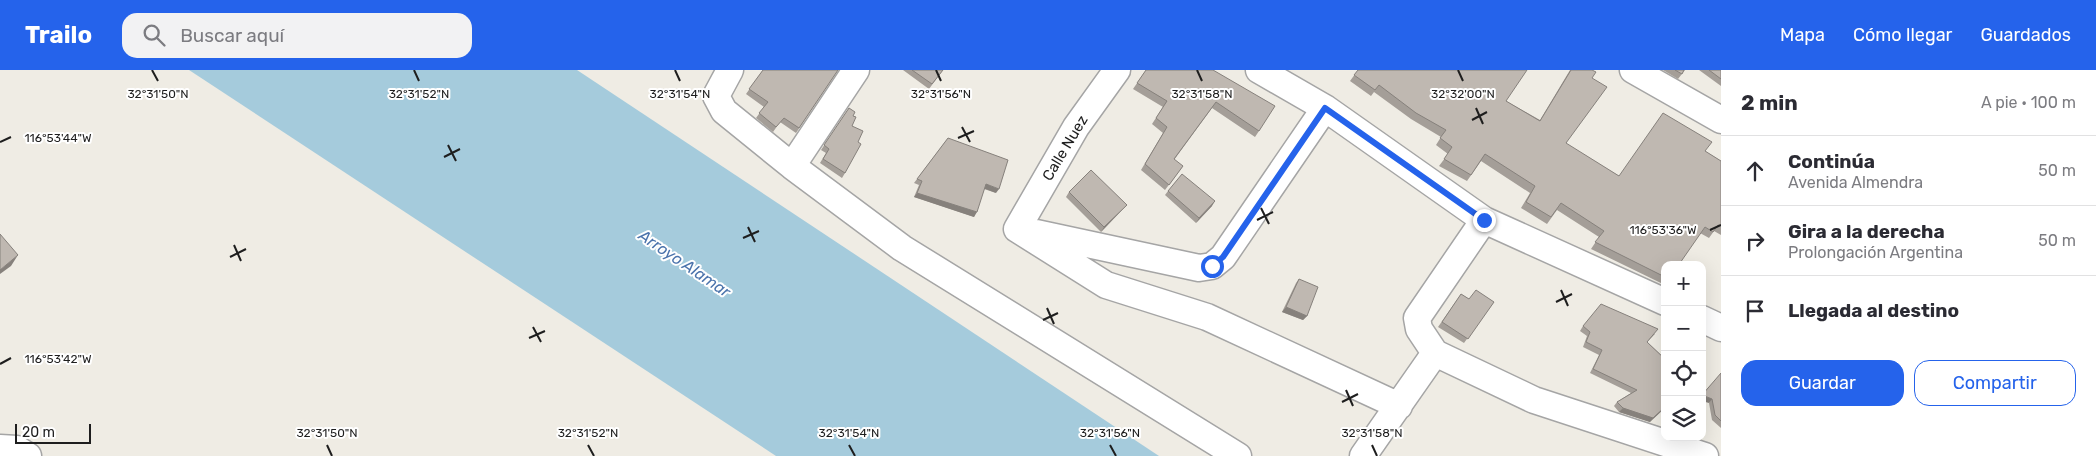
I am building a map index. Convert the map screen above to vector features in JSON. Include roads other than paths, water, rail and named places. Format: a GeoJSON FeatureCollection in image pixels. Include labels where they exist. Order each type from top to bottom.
{"type":"FeatureCollection","features":[{"type":"Feature","properties":{"kind":"street"},"geometry":{"type":"LineString","coordinates":[[730,70],[716,96],[724,111],[792,166],[902,248],[1238,456]]}},
{"type":"Feature","properties":{"kind":"street"},"geometry":{"type":"LineString","coordinates":[[792,166],[856,70]]}},
{"type":"Feature","properties":{"kind":"street","name":"Calle Nuez"},"geometry":{"type":"LineString","coordinates":[[1017,230],[1076,127],[1117,70]]}},
{"type":"Feature","properties":{"kind":"street"},"geometry":{"type":"LineString","coordinates":[[1258,70],[1325,108],[1484,220],[1661,300]]}},
{"type":"Feature","properties":{"kind":"street"},"geometry":{"type":"LineString","coordinates":[[1633,70],[1721,120]]}},
{"type":"Feature","properties":{"kind":"street"},"geometry":{"type":"LineString","coordinates":[[1017,230],[1199,268],[1212,266],[1223,257],[1325,108]]}},
{"type":"Feature","properties":{"kind":"street"},"geometry":{"type":"LineString","coordinates":[[1484,220],[1417,318],[1418,329],[1435,353],[1534,400],[1705,456]]}},
{"type":"Feature","properties":{"kind":"street"},"geometry":{"type":"LineString","coordinates":[[1017,230],[1106,285],[1207,317],[1399,406]]}},
{"type":"Feature","properties":{"kind":"street"},"geometry":{"type":"LineString","coordinates":[[1706,321],[1721,328]]}},
{"type":"Feature","properties":{"kind":"street"},"geometry":{"type":"LineString","coordinates":[[1363,456],[1435,353]]}},
{"type":"Feature","properties":{"kind":"street"},"geometry":{"type":"LineString","coordinates":[[0,448],[17,449],[28,456]]}},
{"type":"Feature","properties":{"kind":"water","name":"Arroyo Alamar"},"geometry":{"type":"Polygon","coordinates":[[[189,70],[577,70],[1159,456],[776,456],[189,70]]]}}]}
